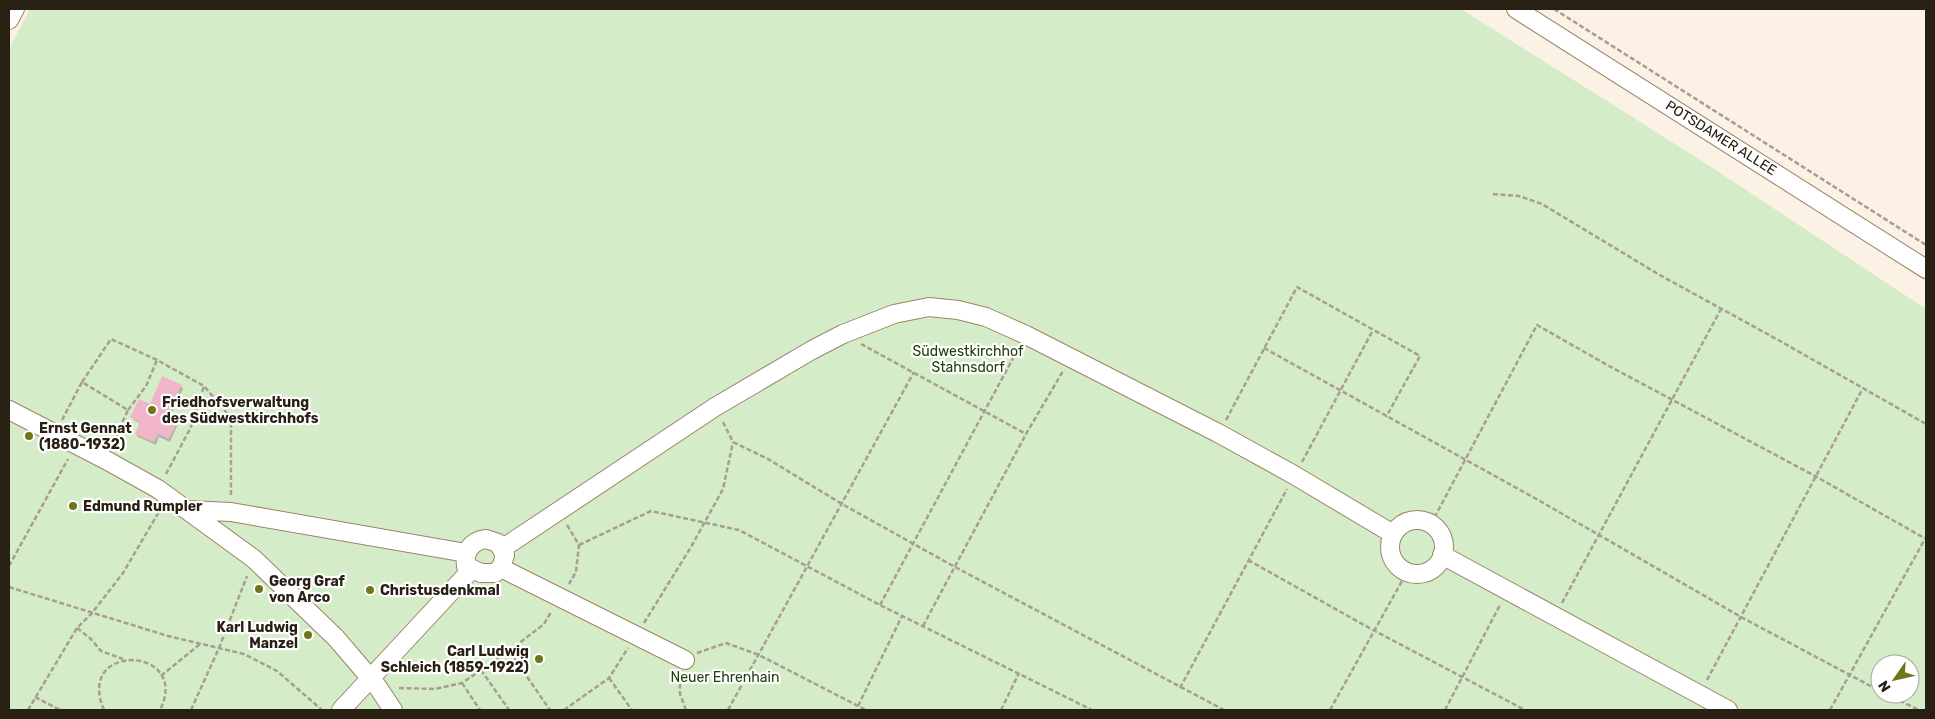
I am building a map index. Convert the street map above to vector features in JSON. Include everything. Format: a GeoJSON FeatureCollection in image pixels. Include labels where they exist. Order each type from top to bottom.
{"type":"FeatureCollection","features":[{"type":"Feature","properties":{"kind":"street"},"geometry":{"type":"LineString","coordinates":[[9,20],[15,9]]}},
{"type":"Feature","properties":{"kind":"street","name":"POTSDAMER ALLEE"},"geometry":{"type":"LineString","coordinates":[[1516,9],[1926,268]]}},
{"type":"Feature","properties":{"kind":"street"},"geometry":{"type":"LineString","coordinates":[[502,548],[715,407],[812,350],[843,334],[894,314],[929,307],[958,310],[986,316],[1026,335],[1218,433],[1393,534]]}},
{"type":"Feature","properties":{"kind":"street"},"geometry":{"type":"LineString","coordinates":[[9,410],[163,492],[254,559],[336,638],[374,682],[393,710]]}},
{"type":"Feature","properties":{"kind":"street"},"geometry":{"type":"LineString","coordinates":[[188,510],[231,512],[469,561],[480,573],[495,573],[501,568],[505,555],[502,548],[498,543],[486,539],[474,543],[469,561],[374,682],[341,710]]}},
{"type":"Feature","properties":{"kind":"street"},"geometry":{"type":"LineString","coordinates":[[1415,520],[1432,524],[1442,538],[1444,547],[1442,556],[1432,569],[1424,573],[1407,572],[1399,567],[1394,560],[1390,543],[1393,534],[1406,522],[1415,520]]}},
{"type":"Feature","properties":{"kind":"street"},"geometry":{"type":"LineString","coordinates":[[1442,556],[1728,710]]}},
{"type":"Feature","properties":{"kind":"street"},"geometry":{"type":"LineString","coordinates":[[501,568],[685,660]]}},
{"type":"Feature","properties":{"kind":"path"},"geometry":{"type":"LineString","coordinates":[[1554,9],[1926,245]]}},
{"type":"Feature","properties":{"kind":"path"},"geometry":{"type":"LineString","coordinates":[[1493,194],[1519,196],[1542,204],[1658,274],[1926,424]]}},
{"type":"Feature","properties":{"kind":"path"},"geometry":{"type":"LineString","coordinates":[[1218,433],[1297,287],[1420,356],[1386,417]]}},
{"type":"Feature","properties":{"kind":"path"},"geometry":{"type":"LineString","coordinates":[[1555,618],[1721,309]]}},
{"type":"Feature","properties":{"kind":"path"},"geometry":{"type":"LineString","coordinates":[[1432,524],[1537,324],[1609,366],[1815,476],[1926,538],[1830,710]]}},
{"type":"Feature","properties":{"kind":"path"},"geometry":{"type":"LineString","coordinates":[[1180,688],[1373,330]]}},
{"type":"Feature","properties":{"kind":"path"},"geometry":{"type":"LineString","coordinates":[[843,334],[1026,434]]}},
{"type":"Feature","properties":{"kind":"path"},"geometry":{"type":"LineString","coordinates":[[880,605],[1026,335]]}},
{"type":"Feature","properties":{"kind":"path"},"geometry":{"type":"LineString","coordinates":[[55,434],[82,382],[111,339],[157,360],[204,386],[231,418],[231,512]]}},
{"type":"Feature","properties":{"kind":"path"},"geometry":{"type":"LineString","coordinates":[[1264,348],[1599,535],[1741,617],[1870,686]]}},
{"type":"Feature","properties":{"kind":"path"},"geometry":{"type":"LineString","coordinates":[[924,626],[1026,434],[1070,358]]}},
{"type":"Feature","properties":{"kind":"path"},"geometry":{"type":"LineString","coordinates":[[106,460],[128,410],[146,386],[157,360]]}},
{"type":"Feature","properties":{"kind":"path"},"geometry":{"type":"LineString","coordinates":[[728,710],[914,372]]}},
{"type":"Feature","properties":{"kind":"path"},"geometry":{"type":"LineString","coordinates":[[82,382],[128,410]]}},
{"type":"Feature","properties":{"kind":"path"},"geometry":{"type":"LineString","coordinates":[[28,710],[77,628],[92,613],[123,574],[163,492],[191,427],[204,386]]}},
{"type":"Feature","properties":{"kind":"path"},"geometry":{"type":"LineString","coordinates":[[1699,695],[1863,388]]}},
{"type":"Feature","properties":{"kind":"path"},"geometry":{"type":"LineString","coordinates":[[715,407],[733,442],[768,459],[842,504],[956,567],[1224,710]]}},
{"type":"Feature","properties":{"kind":"path"},"geometry":{"type":"LineString","coordinates":[[691,547],[724,488],[733,442]]}},
{"type":"Feature","properties":{"kind":"path"},"geometry":{"type":"LineString","coordinates":[[9,566],[76,445]]}},
{"type":"Feature","properties":{"kind":"path"},"geometry":{"type":"LineString","coordinates":[[579,544],[651,510],[739,530],[880,605],[1092,710]]}},
{"type":"Feature","properties":{"kind":"path"},"geometry":{"type":"LineString","coordinates":[[374,682],[410,689],[435,689],[462,683],[510,652],[544,624],[576,572],[579,544],[559,511]]}},
{"type":"Feature","properties":{"kind":"path"},"geometry":{"type":"LineString","coordinates":[[191,710],[219,648],[254,559]]}},
{"type":"Feature","properties":{"kind":"path"},"geometry":{"type":"LineString","coordinates":[[1248,560],[1373,630],[1525,710]]}},
{"type":"Feature","properties":{"kind":"path"},"geometry":{"type":"LineString","coordinates":[[1330,710],[1407,572]]}},
{"type":"Feature","properties":{"kind":"path"},"geometry":{"type":"LineString","coordinates":[[9,587],[168,636],[244,654],[277,671],[322,710]]}},
{"type":"Feature","properties":{"kind":"path"},"geometry":{"type":"LineString","coordinates":[[1445,710],[1507,592]]}},
{"type":"Feature","properties":{"kind":"path"},"geometry":{"type":"LineString","coordinates":[[858,706],[902,616]]}},
{"type":"Feature","properties":{"kind":"path"},"geometry":{"type":"LineString","coordinates":[[77,628],[91,639],[101,651],[124,660]]}},
{"type":"Feature","properties":{"kind":"path"},"geometry":{"type":"LineString","coordinates":[[686,710],[680,694],[680,678],[685,660],[707,648],[726,643],[759,655],[866,710]]}},
{"type":"Feature","properties":{"kind":"path"},"geometry":{"type":"LineString","coordinates":[[162,676],[200,644]]}},
{"type":"Feature","properties":{"kind":"path"},"geometry":{"type":"LineString","coordinates":[[510,652],[550,710]]}},
{"type":"Feature","properties":{"kind":"path"},"geometry":{"type":"LineString","coordinates":[[104,710],[100,700],[101,680],[110,667],[124,660],[135,659],[154,667],[162,676],[165,698],[160,710]]}},
{"type":"Feature","properties":{"kind":"path"},"geometry":{"type":"LineString","coordinates":[[481,670],[509,710]]}},
{"type":"Feature","properties":{"kind":"path"},"geometry":{"type":"LineString","coordinates":[[1002,710],[1019,673]]}},
{"type":"Feature","properties":{"kind":"path"},"geometry":{"type":"LineString","coordinates":[[609,678],[632,710]]}},
{"type":"Feature","properties":{"kind":"path"},"geometry":{"type":"LineString","coordinates":[[462,683],[480,710]]}},
{"type":"Feature","properties":{"kind":"path"},"geometry":{"type":"LineString","coordinates":[[35,697],[60,710]]}},
{"type":"Feature","properties":{"kind":"path"},"geometry":{"type":"LineString","coordinates":[[1907,704],[1919,710]]}},
{"type":"Feature","properties":{"kind":"green space","name":"Südwestkirchhof Stahnsdorf"},"geometry":{"type":"Polygon","coordinates":[[[30,9],[1461,9],[1702,161],[1926,309],[1926,710],[9,710],[9,49],[30,9]]]}},
{"type":"Feature","properties":{"kind":"building","name":"Friedhofsverwaltung des Südwestkirchhofs"},"geometry":{"type":"Polygon","coordinates":[[[162,376],[182,385],[168,415],[178,420],[169,439],[158,434],[154,442],[135,434],[140,422],[130,417],[139,399],[150,404],[162,376]]]}},
{"type":"Feature","properties":{"kind":"place","name":"Friedhofsverwaltung des Südwestkirchhofs"},"geometry":{"type":"Point","coordinates":[152,410]}},
{"type":"Feature","properties":{"kind":"place","name":"Ernst Gennat (1880-1932)"},"geometry":{"type":"Point","coordinates":[29,436]}},
{"type":"Feature","properties":{"kind":"place","name":"Edmund Rumpler"},"geometry":{"type":"Point","coordinates":[73,506]}},
{"type":"Feature","properties":{"kind":"place","name":"Georg Graf von Arco"},"geometry":{"type":"Point","coordinates":[259,589]}},
{"type":"Feature","properties":{"kind":"place","name":"Christusdenkmal"},"geometry":{"type":"Point","coordinates":[370,590]}},
{"type":"Feature","properties":{"kind":"place","name":"Karl Ludwig Manzel"},"geometry":{"type":"Point","coordinates":[308,635]}},
{"type":"Feature","properties":{"kind":"place","name":"Carl Ludwig Schleich (1859-1922)"},"geometry":{"type":"Point","coordinates":[539,659]}},
{"type":"Feature","properties":{"kind":"park label","name":"Neuer Ehrenhain"},"geometry":{"type":"Point","coordinates":[725,677]}}]}
